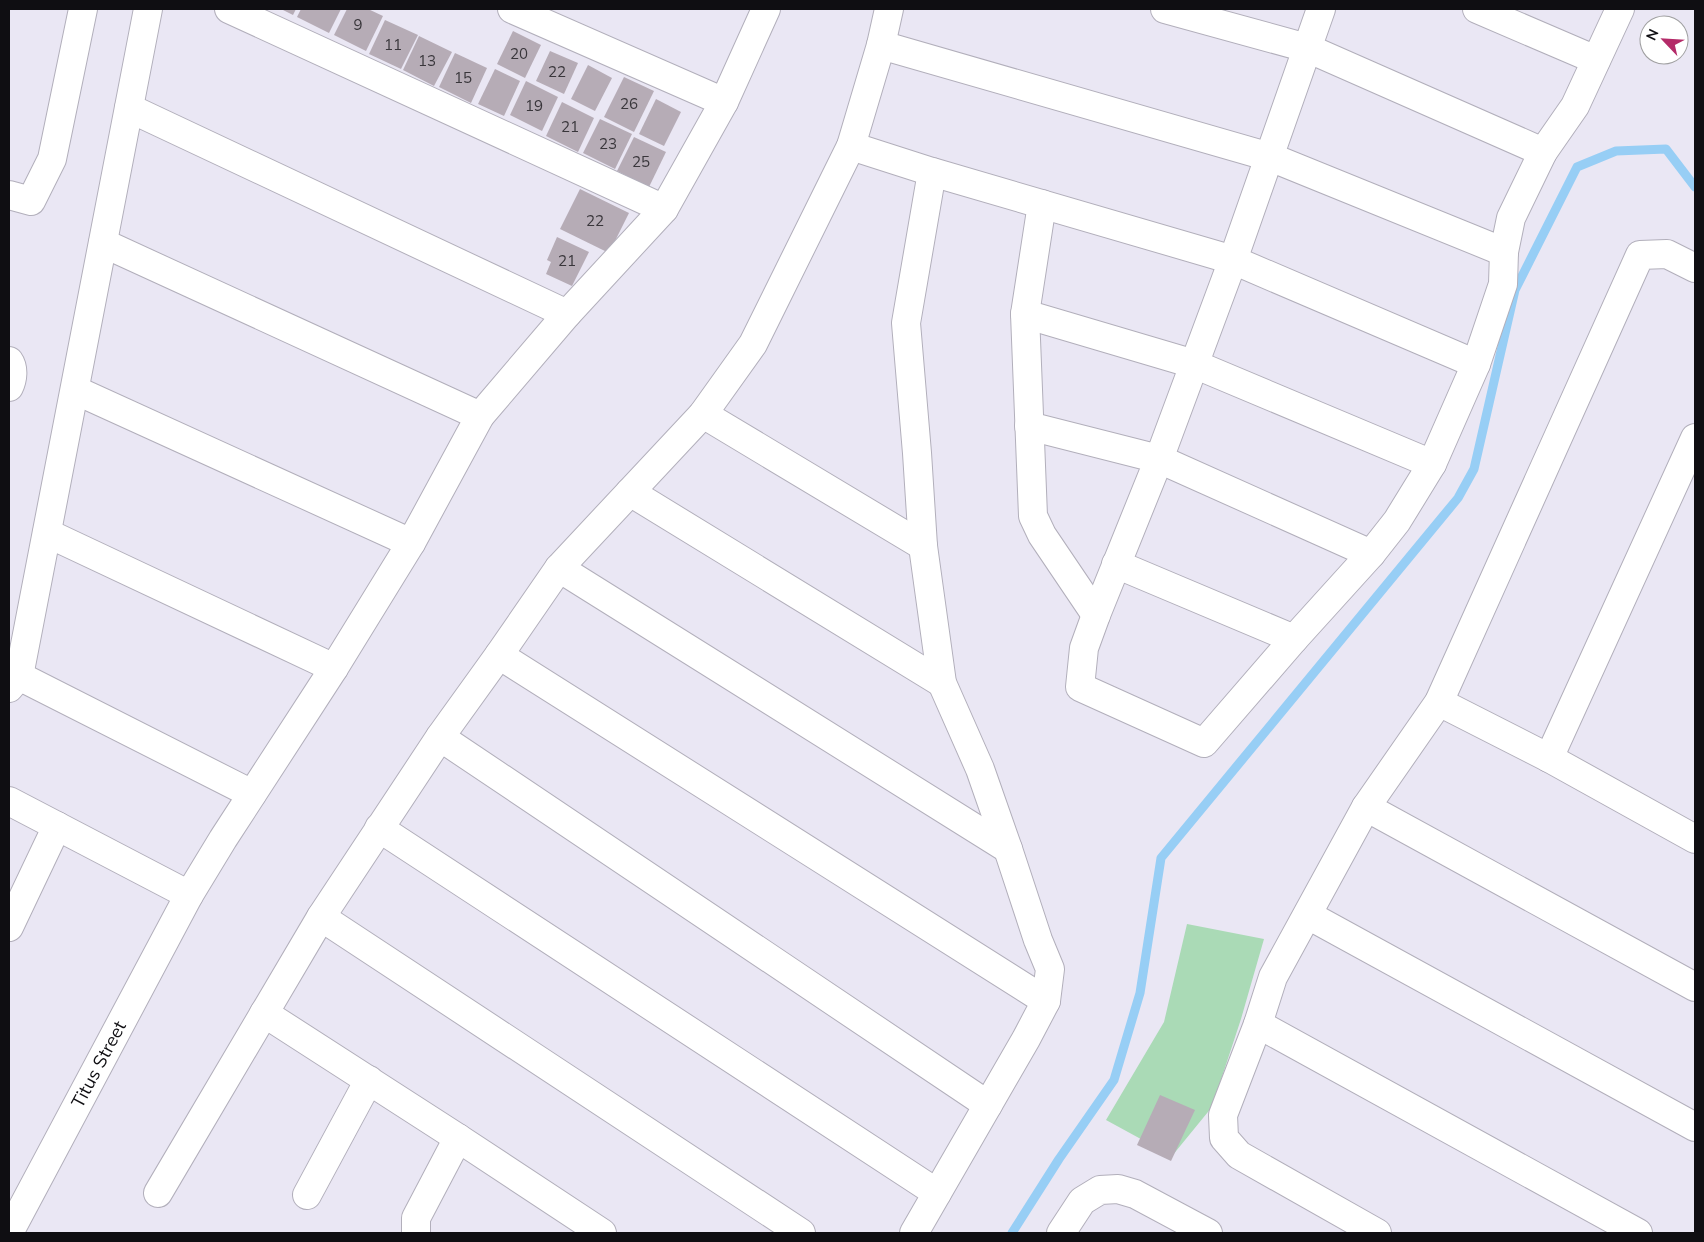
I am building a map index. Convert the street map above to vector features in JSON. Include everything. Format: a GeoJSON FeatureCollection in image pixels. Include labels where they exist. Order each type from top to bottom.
{"type":"FeatureCollection","features":[{"type":"Feature","properties":{"kind":"street"},"geometry":{"type":"LineString","coordinates":[[9,196],[31,201],[52,159],[83,9]]}},
{"type":"Feature","properties":{"kind":"street"},"geometry":{"type":"LineString","coordinates":[[148,9],[47,533],[14,682],[252,794]]}},
{"type":"Feature","properties":{"kind":"street"},"geometry":{"type":"LineString","coordinates":[[229,9],[664,209]]}},
{"type":"Feature","properties":{"kind":"street"},"geometry":{"type":"LineString","coordinates":[[512,9],[724,102]]}},
{"type":"Feature","properties":{"kind":"street","name":"Titus Street"},"geometry":{"type":"LineString","coordinates":[[9,1233],[189,896],[411,543],[480,416],[567,314],[664,209],[724,102],[766,9]]}},
{"type":"Feature","properties":{"kind":"street"},"geometry":{"type":"LineString","coordinates":[[158,1194],[321,917],[440,737],[559,568],[703,414],[753,344],[851,146],[881,45],[889,9]]}},
{"type":"Feature","properties":{"kind":"street"},"geometry":{"type":"LineString","coordinates":[[1164,9],[1307,48],[1543,152]]}},
{"type":"Feature","properties":{"kind":"street"},"geometry":{"type":"LineString","coordinates":[[1320,9],[1233,260],[1159,459],[1084,648],[1080,687],[1204,743],[1371,554],[1396,521],[1432,464],[1476,364],[1503,284],[1504,252],[1511,218],[1543,152],[1575,106],[1620,9]]}},
{"type":"Feature","properties":{"kind":"street"},"geometry":{"type":"LineString","coordinates":[[1477,9],[1596,60]]}},
{"type":"Feature","properties":{"kind":"street"},"geometry":{"type":"LineString","coordinates":[[881,45],[1270,157],[1504,252]]}},
{"type":"Feature","properties":{"kind":"street"},"geometry":{"type":"LineString","coordinates":[[129,108],[567,314]]}},
{"type":"Feature","properties":{"kind":"street"},"geometry":{"type":"LineString","coordinates":[[851,146],[932,172],[1233,260],[1476,364]]}},
{"type":"Feature","properties":{"kind":"street"},"geometry":{"type":"LineString","coordinates":[[914,1233],[1046,1001],[1050,969],[1038,940],[980,769],[942,683],[923,546],[906,323],[932,172]]}},
{"type":"Feature","properties":{"kind":"street"},"geometry":{"type":"LineString","coordinates":[[1042,204],[1025,314],[1033,516],[1042,535],[1096,614]]}},
{"type":"Feature","properties":{"kind":"street"},"geometry":{"type":"LineString","coordinates":[[103,243],[480,416]]}},
{"type":"Feature","properties":{"kind":"street"},"geometry":{"type":"LineString","coordinates":[[1377,1233],[1239,1155],[1224,1138],[1224,1115],[1258,1024],[1273,977],[1366,807],[1439,702],[1640,255],[1667,254],[1695,268]]}},
{"type":"Feature","properties":{"kind":"street"},"geometry":{"type":"LineString","coordinates":[[1025,314],[1194,364],[1432,464]]}},
{"type":"Feature","properties":{"kind":"street"},"geometry":{"type":"LineString","coordinates":[[9,361],[12,365],[12,381],[9,387]]}},
{"type":"Feature","properties":{"kind":"street"},"geometry":{"type":"LineString","coordinates":[[75,390],[411,543]]}},
{"type":"Feature","properties":{"kind":"street"},"geometry":{"type":"LineString","coordinates":[[703,414],[923,546]]}},
{"type":"Feature","properties":{"kind":"street"},"geometry":{"type":"LineString","coordinates":[[1029,426],[1159,459],[1371,554]]}},
{"type":"Feature","properties":{"kind":"street"},"geometry":{"type":"LineString","coordinates":[[1549,758],[1695,438]]}},
{"type":"Feature","properties":{"kind":"street"},"geometry":{"type":"LineString","coordinates":[[630,492],[942,683]]}},
{"type":"Feature","properties":{"kind":"street"},"geometry":{"type":"LineString","coordinates":[[47,533],[334,668]]}},
{"type":"Feature","properties":{"kind":"street"},"geometry":{"type":"LineString","coordinates":[[1116,564],[1294,639]]}},
{"type":"Feature","properties":{"kind":"street"},"geometry":{"type":"LineString","coordinates":[[559,568],[1008,849]]}},
{"type":"Feature","properties":{"kind":"street"},"geometry":{"type":"LineString","coordinates":[[499,655],[1046,1001]]}},
{"type":"Feature","properties":{"kind":"street"},"geometry":{"type":"LineString","coordinates":[[1439,702],[1549,758],[1695,839]]}},
{"type":"Feature","properties":{"kind":"street"},"geometry":{"type":"LineString","coordinates":[[440,737],[988,1105]]}},
{"type":"Feature","properties":{"kind":"street"},"geometry":{"type":"LineString","coordinates":[[9,801],[189,896]]}},
{"type":"Feature","properties":{"kind":"street"},"geometry":{"type":"LineString","coordinates":[[1366,807],[1695,987]]}},
{"type":"Feature","properties":{"kind":"street"},"geometry":{"type":"LineString","coordinates":[[9,927],[56,826]]}},
{"type":"Feature","properties":{"kind":"street"},"geometry":{"type":"LineString","coordinates":[[379,828],[937,1193]]}},
{"type":"Feature","properties":{"kind":"street"},"geometry":{"type":"LineString","coordinates":[[1308,915],[1695,1127]]}},
{"type":"Feature","properties":{"kind":"street"},"geometry":{"type":"LineString","coordinates":[[321,917],[801,1233]]}},
{"type":"Feature","properties":{"kind":"street"},"geometry":{"type":"LineString","coordinates":[[264,1013],[602,1233]]}},
{"type":"Feature","properties":{"kind":"street"},"geometry":{"type":"LineString","coordinates":[[1258,1024],[1638,1233]]}},
{"type":"Feature","properties":{"kind":"street"},"geometry":{"type":"LineString","coordinates":[[307,1195],[369,1080]]}},
{"type":"Feature","properties":{"kind":"street"},"geometry":{"type":"LineString","coordinates":[[416,1233],[416,1218],[458,1138]]}},
{"type":"Feature","properties":{"kind":"street"},"geometry":{"type":"LineString","coordinates":[[1061,1233],[1082,1201],[1100,1190],[1109,1189],[1118,1189],[1135,1194],[1203,1232]]}},
{"type":"Feature","properties":{"kind":"green space"},"geometry":{"type":"Polygon","coordinates":[[[1187,924],[1264,939],[1241,1019],[1212,1107],[1172,1156],[1106,1120],[1164,1022],[1187,924]]]}},
{"type":"Feature","properties":{"kind":"building"},"geometry":{"type":"Polygon","coordinates":[[[281,9],[296,9],[293,15],[281,9]]]}},
{"type":"Feature","properties":{"kind":"building"},"geometry":{"type":"Polygon","coordinates":[[[301,9],[341,9],[329,33],[297,17],[301,9]]]}},
{"type":"Feature","properties":{"kind":"building"},"geometry":{"type":"Polygon","coordinates":[[[347,9],[368,9],[383,16],[366,51],[334,35],[347,9]]]}},
{"type":"Feature","properties":{"kind":"building"},"geometry":{"type":"Polygon","coordinates":[[[385,20],[418,35],[401,69],[369,54],[385,20]]]}},
{"type":"Feature","properties":{"kind":"building"},"geometry":{"type":"Polygon","coordinates":[[[513,31],[541,45],[525,78],[497,64],[513,31]]]}},
{"type":"Feature","properties":{"kind":"building"},"geometry":{"type":"Polygon","coordinates":[[[419,36],[452,52],[434,86],[403,70],[419,36]]]}},
{"type":"Feature","properties":{"kind":"building"},"geometry":{"type":"Polygon","coordinates":[[[550,51],[578,63],[564,94],[536,81],[550,51]]]}},
{"type":"Feature","properties":{"kind":"building"},"geometry":{"type":"Polygon","coordinates":[[[455,53],[487,68],[471,103],[439,87],[455,53]]]}},
{"type":"Feature","properties":{"kind":"building"},"geometry":{"type":"Polygon","coordinates":[[[588,65],[612,78],[595,111],[571,99],[588,65]]]}},
{"type":"Feature","properties":{"kind":"building"},"geometry":{"type":"Polygon","coordinates":[[[495,69],[520,81],[504,116],[478,104],[495,69]]]}},
{"type":"Feature","properties":{"kind":"building"},"geometry":{"type":"Polygon","coordinates":[[[624,77],[654,91],[634,132],[604,117],[624,77]]]}},
{"type":"Feature","properties":{"kind":"building"},"geometry":{"type":"Polygon","coordinates":[[[526,81],[558,97],[542,131],[510,115],[526,81]]]}},
{"type":"Feature","properties":{"kind":"building"},"geometry":{"type":"Polygon","coordinates":[[[656,99],[681,112],[664,146],[639,134],[656,99]]]}},
{"type":"Feature","properties":{"kind":"building"},"geometry":{"type":"Polygon","coordinates":[[[562,102],[594,118],[578,152],[546,136],[562,102]]]}},
{"type":"Feature","properties":{"kind":"building"},"geometry":{"type":"Polygon","coordinates":[[[600,119],[632,134],[615,169],[583,153],[600,119]]]}},
{"type":"Feature","properties":{"kind":"building"},"geometry":{"type":"Polygon","coordinates":[[[634,137],[666,152],[649,187],[617,171],[634,137]]]}},
{"type":"Feature","properties":{"kind":"building"},"geometry":{"type":"Polygon","coordinates":[[[580,189],[629,213],[609,253],[560,229],[580,189]]]}},
{"type":"Feature","properties":{"kind":"building"},"geometry":{"type":"Polygon","coordinates":[[[557,237],[589,252],[572,286],[546,274],[551,262],[547,260],[557,237]]]}},
{"type":"Feature","properties":{"kind":"building"},"geometry":{"type":"Polygon","coordinates":[[[1160,1095],[1195,1110],[1171,1161],[1137,1145],[1160,1095]]]}},
{"type":"Feature","properties":{"kind":"waterway"},"geometry":{"type":"LineString","coordinates":[[1012,1233],[1059,1159],[1114,1080],[1140,993],[1161,858],[1458,498],[1474,469],[1515,290],[1577,167],[1616,151],[1666,149],[1695,187]]}}]}
